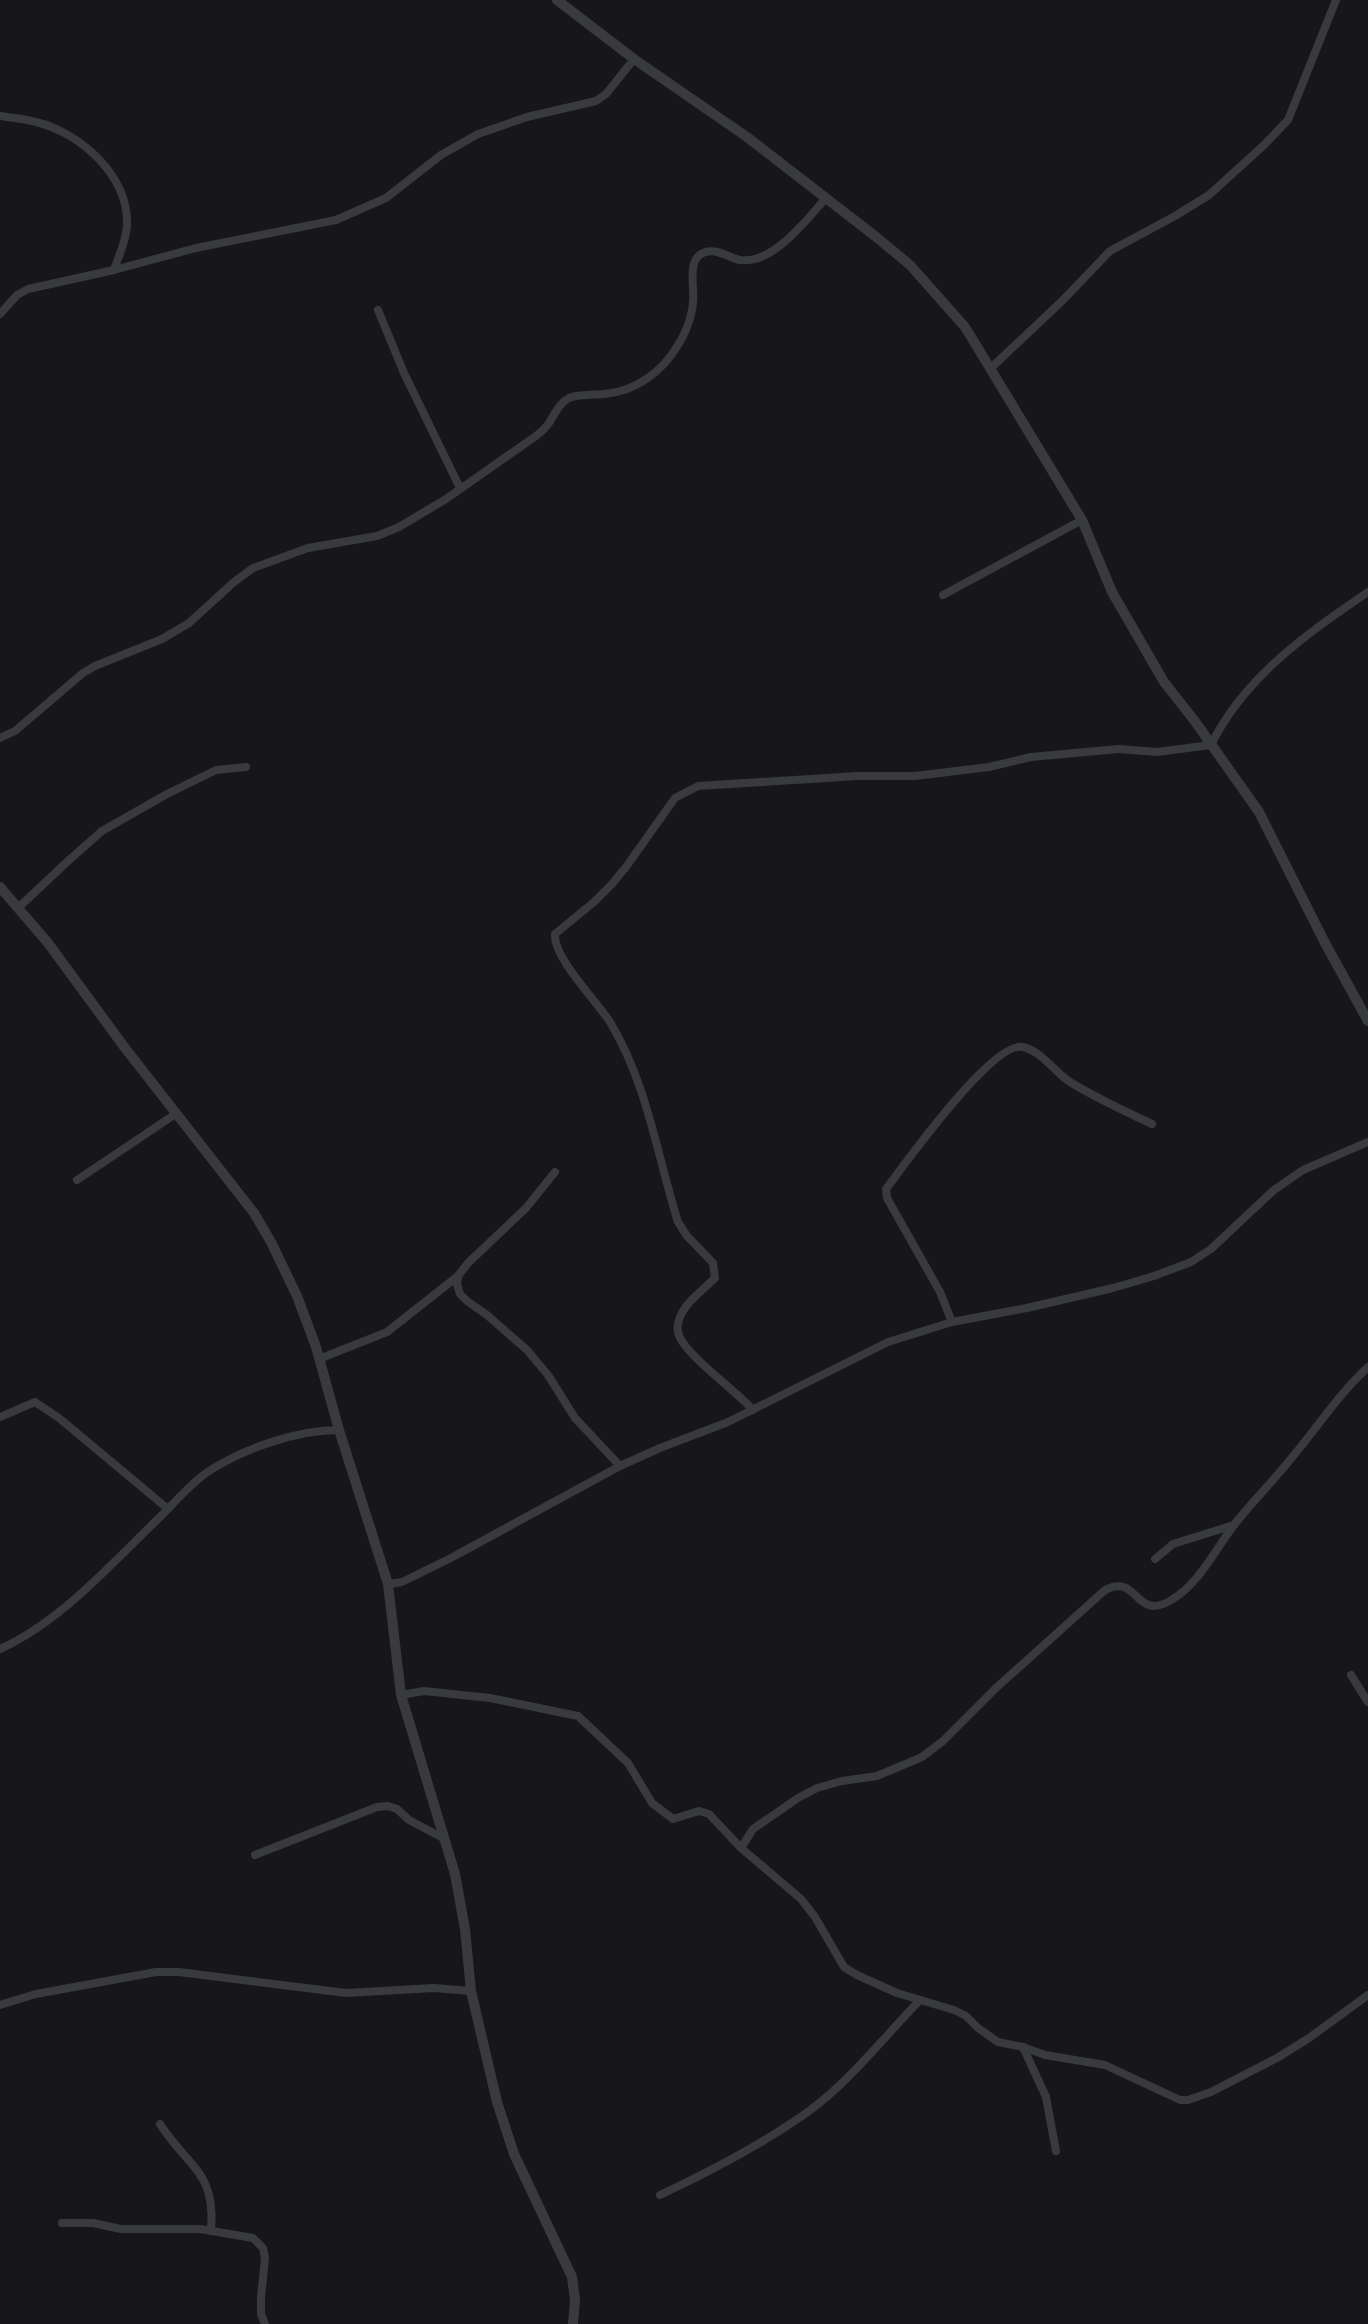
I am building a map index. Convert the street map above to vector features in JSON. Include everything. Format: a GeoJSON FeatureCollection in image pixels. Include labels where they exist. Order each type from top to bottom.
{"type":"FeatureCollection","features":[{"type":"Feature","properties":{"kind":"street"},"geometry":{"type":"LineString","coordinates":[[557,0],[634,59],[747,137],[910,265],[965,327],[1082,520],[1112,592],[1164,682],[1259,812],[1325,943],[1368,1021]]}},
{"type":"Feature","properties":{"kind":"street"},"geometry":{"type":"LineString","coordinates":[[990,368],[1063,300],[1110,251],[1176,216],[1209,195],[1264,145],[1287,120],[1336,0]]}},
{"type":"Feature","properties":{"kind":"street"},"geometry":{"type":"LineString","coordinates":[[0,314],[17,295],[28,288],[114,270],[185,250],[336,220],[386,198],[441,155],[478,134],[527,117],[596,101],[606,94],[634,59]]}},
{"type":"Feature","properties":{"kind":"street"},"geometry":{"type":"LineString","coordinates":[[0,116],[37,122],[51,127],[91,150],[108,170],[119,189],[125,206],[127,224],[114,270]]}},
{"type":"Feature","properties":{"kind":"street"},"geometry":{"type":"LineString","coordinates":[[0,738],[15,731],[95,666],[162,639],[189,623],[253,568],[308,548],[377,536],[422,514],[536,436],[548,425],[562,402],[571,397],[630,390],[643,382],[678,346],[689,321],[693,302],[693,265],[698,256],[707,251],[741,260],[767,255],[788,238],[826,198]]}},
{"type":"Feature","properties":{"kind":"street"},"geometry":{"type":"LineString","coordinates":[[378,310],[404,373],[460,488]]}},
{"type":"Feature","properties":{"kind":"street"},"geometry":{"type":"LineString","coordinates":[[943,595],[1082,520]]}},
{"type":"Feature","properties":{"kind":"street"},"geometry":{"type":"LineString","coordinates":[[1211,745],[1222,722],[1270,668],[1305,636],[1367,594]]}},
{"type":"Feature","properties":{"kind":"street"},"geometry":{"type":"LineString","coordinates":[[753,1410],[706,1367],[681,1340],[677,1331],[681,1314],[715,1278],[713,1263],[687,1236],[678,1222],[650,1120],[619,1036],[566,963],[555,944],[555,934],[594,902],[619,876],[675,798],[698,786],[785,780],[915,776],[989,767],[1030,757],[1119,749],[1156,752],[1211,745]]}},
{"type":"Feature","properties":{"kind":"street"},"geometry":{"type":"LineString","coordinates":[[18,908],[102,831],[166,794],[216,770],[246,766]]}},
{"type":"Feature","properties":{"kind":"street"},"geometry":{"type":"LineString","coordinates":[[2,893],[48,943],[125,1048],[254,1213],[272,1242],[297,1296],[319,1359],[388,1584],[401,1695],[455,1874],[465,1929],[471,1991],[501,2118],[514,2154],[572,2277],[575,2300],[573,2324]]}},
{"type":"Feature","properties":{"kind":"street"},"geometry":{"type":"LineString","coordinates":[[952,1322],[940,1292],[887,1198],[886,1189],[946,1110],[983,1071],[1013,1047],[1022,1047],[1033,1051],[1067,1080],[1152,1124]]}},
{"type":"Feature","properties":{"kind":"street"},"geometry":{"type":"LineString","coordinates":[[77,1180],[177,1113]]}},
{"type":"Feature","properties":{"kind":"street"},"geometry":{"type":"LineString","coordinates":[[388,1584],[402,1582],[449,1559],[620,1466],[728,1422],[888,1342],[952,1322],[1113,1288],[1191,1262],[1211,1249],[1274,1190],[1303,1170],[1368,1142]]}},
{"type":"Feature","properties":{"kind":"street"},"geometry":{"type":"LineString","coordinates":[[319,1359],[387,1332],[458,1276],[468,1263],[526,1208],[555,1172]]}},
{"type":"Feature","properties":{"kind":"street"},"geometry":{"type":"LineString","coordinates":[[458,1276],[457,1284],[460,1293],[527,1350],[548,1376],[575,1418],[620,1466]]}},
{"type":"Feature","properties":{"kind":"street"},"geometry":{"type":"LineString","coordinates":[[741,1848],[753,1829],[807,1793],[842,1781],[877,1776],[922,1757],[943,1741],[996,1688],[1105,1590],[1115,1585],[1126,1586],[1144,1604],[1154,1606],[1174,1599],[1201,1572],[1234,1525],[1368,1367]]}},
{"type":"Feature","properties":{"kind":"street"},"geometry":{"type":"LineString","coordinates":[[0,1417],[35,1402],[59,1418],[168,1509]]}},
{"type":"Feature","properties":{"kind":"street"},"geometry":{"type":"LineString","coordinates":[[0,1649],[36,1628],[69,1602],[122,1556],[184,1491],[208,1472],[233,1458],[308,1431],[339,1430]]}},
{"type":"Feature","properties":{"kind":"street"},"geometry":{"type":"LineString","coordinates":[[1155,1559],[1173,1544],[1234,1525]]}},
{"type":"Feature","properties":{"kind":"street"},"geometry":{"type":"LineString","coordinates":[[1351,1675],[1368,1702]]}},
{"type":"Feature","properties":{"kind":"street"},"geometry":{"type":"LineString","coordinates":[[401,1695],[424,1691],[490,1698],[578,1716],[628,1762],[652,1803],[665,1814],[673,1819],[699,1811],[709,1814],[741,1848],[801,1899],[815,1917],[844,1967],[873,1984],[954,2010],[966,2016],[998,2042],[1023,2047],[1045,2055],[1105,2065],[1180,2100],[1188,2100],[1211,2092],[1276,2058],[1309,2038],[1368,1995]]}},
{"type":"Feature","properties":{"kind":"street"},"geometry":{"type":"LineString","coordinates":[[255,1855],[377,1807],[388,1806],[397,1809],[409,1820],[443,1838]]}},
{"type":"Feature","properties":{"kind":"street"},"geometry":{"type":"LineString","coordinates":[[0,2005],[36,1994],[156,1972],[179,1972],[346,1993],[434,1988],[471,1991]]}},
{"type":"Feature","properties":{"kind":"street"},"geometry":{"type":"LineString","coordinates":[[660,2195],[717,2168],[810,2110],[875,2048],[920,2000]]}},
{"type":"Feature","properties":{"kind":"street"},"geometry":{"type":"LineString","coordinates":[[1023,2047],[1046,2097],[1056,2151]]}},
{"type":"Feature","properties":{"kind":"street"},"geometry":{"type":"LineString","coordinates":[[160,2124],[174,2146],[205,2180],[212,2204],[211,2230]]}},
{"type":"Feature","properties":{"kind":"street"},"geometry":{"type":"LineString","coordinates":[[62,2223],[93,2223],[121,2229],[180,2227],[253,2238],[263,2248],[265,2258],[261,2297],[261,2314],[265,2324]]}}]}
